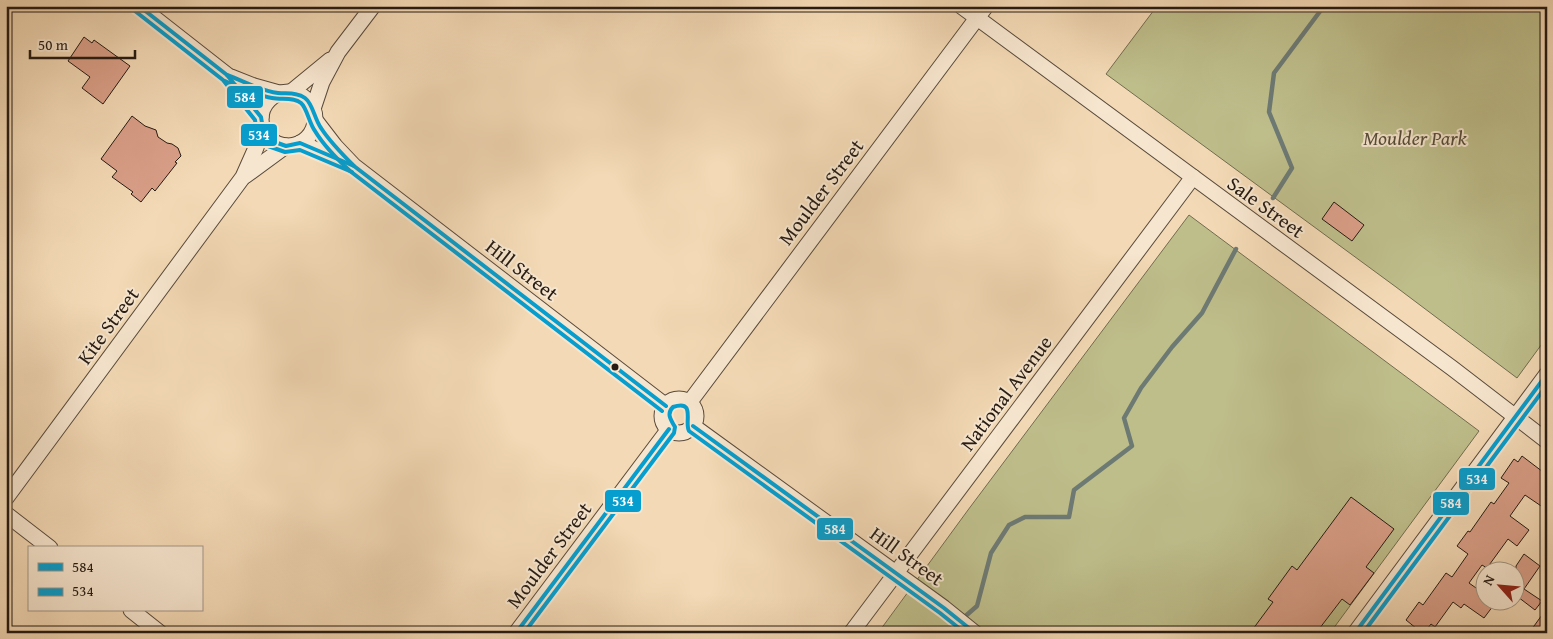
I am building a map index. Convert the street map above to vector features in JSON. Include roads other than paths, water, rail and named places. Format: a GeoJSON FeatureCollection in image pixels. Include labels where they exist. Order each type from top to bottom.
{"type":"FeatureCollection","features":[{"type":"Feature","properties":{"kind":"street"},"geometry":{"type":"LineString","coordinates":[[138,6],[227,75],[254,86],[298,94],[304,97],[314,114]]}},
{"type":"Feature","properties":{"kind":"street"},"geometry":{"type":"LineString","coordinates":[[227,75],[262,123],[272,141],[293,144],[308,137],[313,129],[314,114],[322,82],[338,52],[373,6]]}},
{"type":"Feature","properties":{"kind":"street","name":"Sale Street"},"geometry":{"type":"LineString","coordinates":[[961,6],[982,12],[1193,177],[1452,368],[1547,441]]}},
{"type":"Feature","properties":{"kind":"street","name":"Moulder Street"},"geometry":{"type":"LineString","coordinates":[[689,403],[982,12]]}},
{"type":"Feature","properties":{"kind":"street"},"geometry":{"type":"LineString","coordinates":[[262,123],[262,110],[266,102],[272,97],[285,93],[313,75],[338,52]]}},
{"type":"Feature","properties":{"kind":"street","name":"Hill Street"},"geometry":{"type":"LineString","coordinates":[[314,114],[335,146],[354,166],[666,406]]}},
{"type":"Feature","properties":{"kind":"street","name":"Kite Street"},"geometry":{"type":"LineString","coordinates":[[6,498],[243,177],[262,123]]}},
{"type":"Feature","properties":{"kind":"street","name":"Hill Street"},"geometry":{"type":"LineString","coordinates":[[293,144],[354,166]]}},
{"type":"Feature","properties":{"kind":"street","name":"Kite Street"},"geometry":{"type":"LineString","coordinates":[[243,177],[293,144]]}},
{"type":"Feature","properties":{"kind":"street","name":"National Avenue"},"geometry":{"type":"LineString","coordinates":[[851,633],[1193,177]]}},
{"type":"Feature","properties":{"kind":"street"},"geometry":{"type":"LineString","coordinates":[[1356,633],[1547,374]]}},
{"type":"Feature","properties":{"kind":"street"},"geometry":{"type":"LineString","coordinates":[[679,399],[689,403],[696,416],[692,426],[684,432],[669,430],[665,426],[662,416],[666,406],[679,399]]}},
{"type":"Feature","properties":{"kind":"street","name":"Hill Street"},"geometry":{"type":"LineString","coordinates":[[692,426],[953,615],[975,633]]}},
{"type":"Feature","properties":{"kind":"street","name":"Moulder Street"},"geometry":{"type":"LineString","coordinates":[[516,633],[669,430]]}},
{"type":"Feature","properties":{"kind":"street"},"geometry":{"type":"LineString","coordinates":[[6,514],[47,546]]}},
{"type":"Feature","properties":{"kind":"street"},"geometry":{"type":"LineString","coordinates":[[134,612],[160,633]]}},
{"type":"Feature","properties":{"kind":"waterway"},"geometry":{"type":"LineString","coordinates":[[1273,198],[1292,168],[1269,112],[1274,73],[1324,6]]}},
{"type":"Feature","properties":{"kind":"waterway"},"geometry":{"type":"LineString","coordinates":[[946,633],[977,606],[991,553],[1009,525],[1025,517],[1069,517],[1074,490],[1132,446],[1124,418],[1141,388],[1172,347],[1202,313],[1236,249]]}},
{"type":"Feature","properties":{"kind":"park label","name":"Moulder Park"},"geometry":{"type":"Point","coordinates":[1415,138]}}]}
